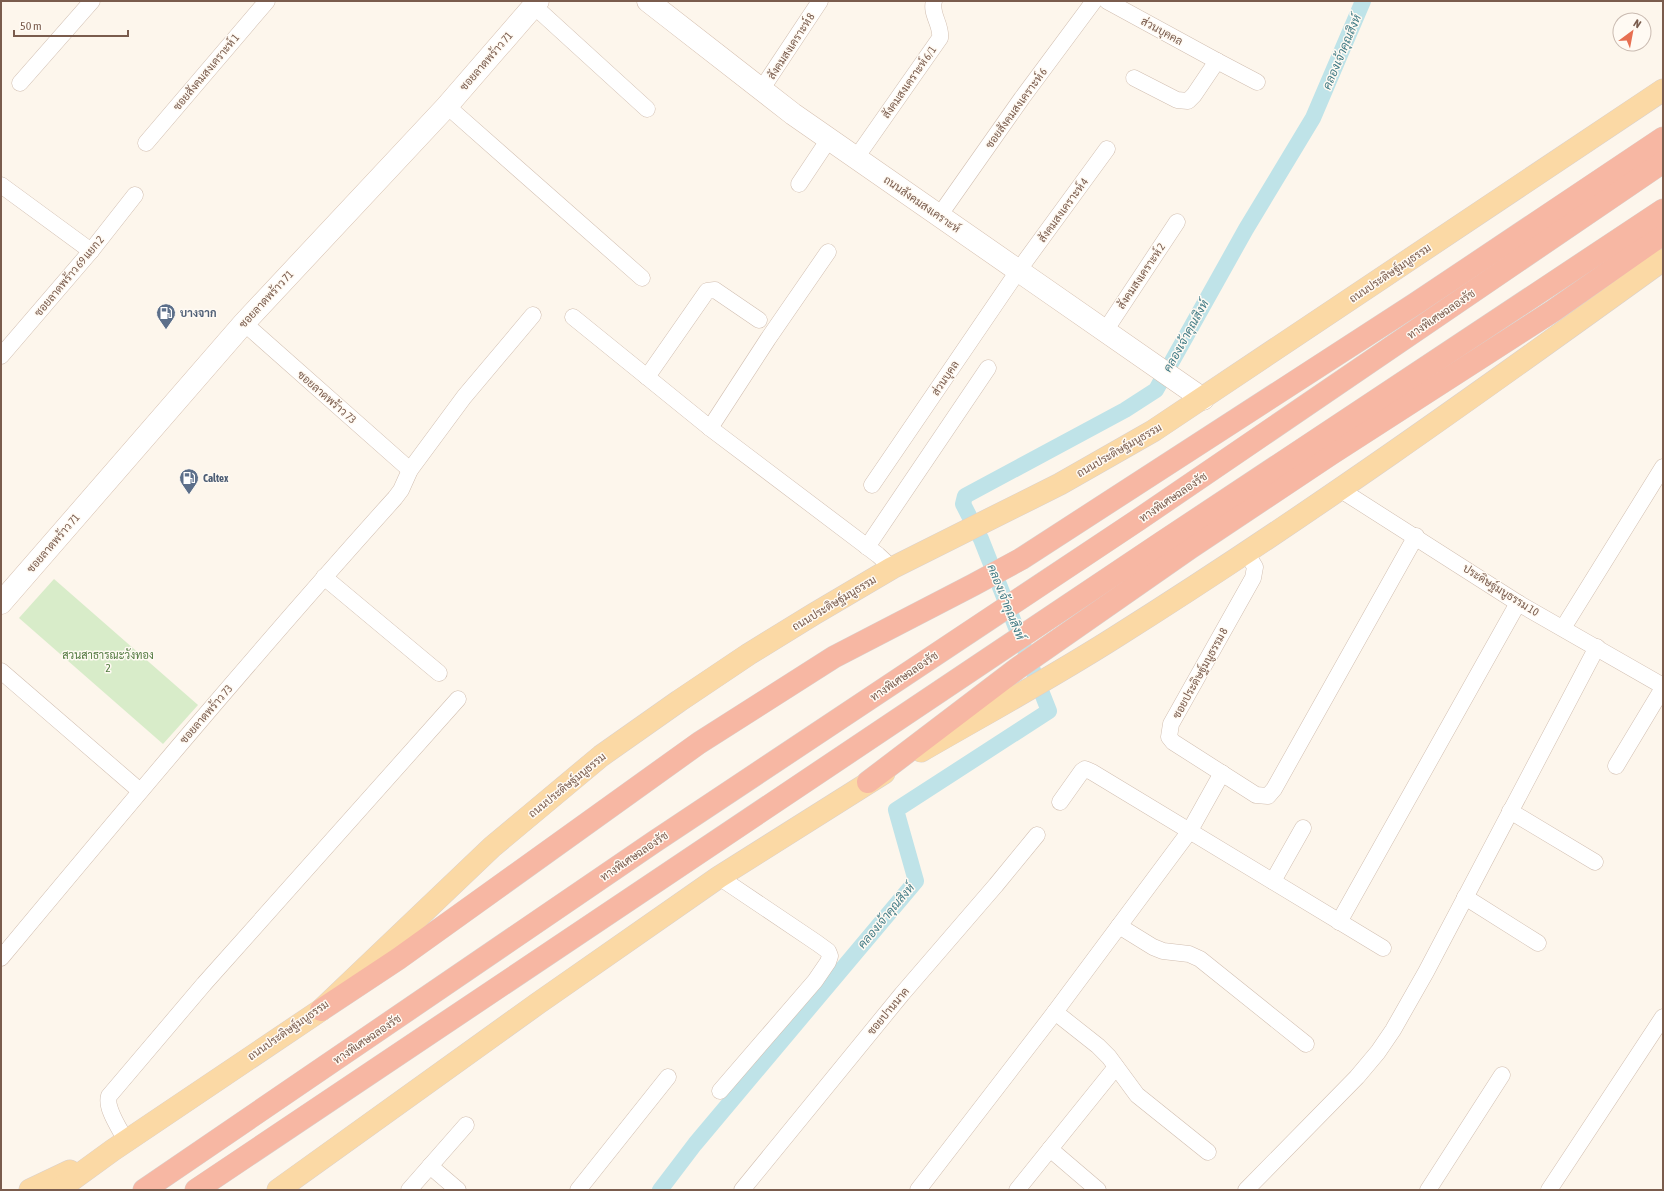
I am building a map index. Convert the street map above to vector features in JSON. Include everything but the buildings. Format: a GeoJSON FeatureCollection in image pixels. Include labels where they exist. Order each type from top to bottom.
{"type":"FeatureCollection","features":[{"type":"Feature","properties":{"kind":"highway"},"geometry":{"type":"LineString","coordinates":[[321,1010],[398,959],[699,743],[834,658],[973,586],[1021,559],[1408,308],[1663,138]]}},
{"type":"Feature","properties":{"kind":"highway","name":"ทางพิเศษฉลองรัช"},"geometry":{"type":"LineString","coordinates":[[144,1190],[654,842],[1138,520],[1663,162]]}},
{"type":"Feature","properties":{"kind":"highway"},"geometry":{"type":"LineString","coordinates":[[196,1190],[1155,547],[1663,210]]}},
{"type":"Feature","properties":{"kind":"highway"},"geometry":{"type":"LineString","coordinates":[[868,782],[1018,668],[1190,548],[1331,454],[1553,311],[1663,234]]}},
{"type":"Feature","properties":{"kind":"main road","name":"ถนนประดิษฐ์มนูธรรม"},"geometry":{"type":"LineString","coordinates":[[58,1190],[120,1145],[321,1010],[492,847],[601,756],[673,705],[748,654],[892,568],[1060,484],[1153,431],[1663,90]]}},
{"type":"Feature","properties":{"kind":"main road"},"geometry":{"type":"LineString","coordinates":[[278,1190],[719,877],[868,782],[1113,638],[1341,490],[1663,260]]}},
{"type":"Feature","properties":{"kind":"main road"},"geometry":{"type":"LineString","coordinates":[[30,1190],[120,1145]]}},
{"type":"Feature","properties":{"kind":"street"},"geometry":{"type":"LineString","coordinates":[[20,83],[92,1]]}},
{"type":"Feature","properties":{"kind":"street","name":"ซอยสังคมสงเคราะห์ 1"},"geometry":{"type":"LineString","coordinates":[[146,143],[267,1]]}},
{"type":"Feature","properties":{"kind":"street","name":"สังคมสงเคราะห์ 8"},"geometry":{"type":"LineString","coordinates":[[761,90],[820,1]]}},
{"type":"Feature","properties":{"kind":"street","name":"สังคมสงเคราะห์ 6/1"},"geometry":{"type":"LineString","coordinates":[[856,158],[940,38],[940,29],[933,8],[934,1]]}},
{"type":"Feature","properties":{"kind":"street","name":"ซอยสังคมสงเคราะห์ 6"},"geometry":{"type":"LineString","coordinates":[[939,216],[1022,98],[1094,1]]}},
{"type":"Feature","properties":{"kind":"street","name":"ส่วนบุคคล"},"geometry":{"type":"LineString","coordinates":[[1107,1],[1257,82]]}},
{"type":"Feature","properties":{"kind":"street"},"geometry":{"type":"LineString","coordinates":[[536,3],[647,110]]}},
{"type":"Feature","properties":{"kind":"street","name":"ซอยลาดพร้าว 71"},"geometry":{"type":"LineString","coordinates":[[1,603],[244,323],[447,106],[536,3]]}},
{"type":"Feature","properties":{"kind":"street","name":"ถนนสังคมสงเคราะห์"},"geometry":{"type":"LineString","coordinates":[[657,4],[761,90],[856,158],[1203,399]]}},
{"type":"Feature","properties":{"kind":"street"},"geometry":{"type":"LineString","coordinates":[[1134,78],[1177,100],[1188,101],[1194,95],[1216,61]]}},
{"type":"Feature","properties":{"kind":"street"},"geometry":{"type":"LineString","coordinates":[[447,106],[642,278]]}},
{"type":"Feature","properties":{"kind":"street"},"geometry":{"type":"LineString","coordinates":[[800,184],[829,139]]}},
{"type":"Feature","properties":{"kind":"street","name":"สังคมสงเคราะห์ 4"},"geometry":{"type":"LineString","coordinates":[[1018,271],[1107,149]]}},
{"type":"Feature","properties":{"kind":"street"},"geometry":{"type":"LineString","coordinates":[[1,185],[91,251]]}},
{"type":"Feature","properties":{"kind":"street","name":"ซอยลาดพร้าว 69 แยก 2"},"geometry":{"type":"LineString","coordinates":[[1,356],[91,251],[136,195]]}},
{"type":"Feature","properties":{"kind":"street","name":"สังคมสงเคราะห์ 2"},"geometry":{"type":"LineString","coordinates":[[1105,331],[1177,222]]}},
{"type":"Feature","properties":{"kind":"street"},"geometry":{"type":"LineString","coordinates":[[710,428],[768,339],[828,252]]}},
{"type":"Feature","properties":{"kind":"street","name":"ส่วนบุคล"},"geometry":{"type":"LineString","coordinates":[[872,485],[1018,271]]}},
{"type":"Feature","properties":{"kind":"street"},"geometry":{"type":"LineString","coordinates":[[647,377],[707,291],[715,290],[759,320]]}},
{"type":"Feature","properties":{"kind":"street","name":"ซอยลาดพร้าว 73"},"geometry":{"type":"LineString","coordinates":[[1,958],[140,791],[324,577],[395,498],[401,490],[410,470],[464,397],[533,315]]}},
{"type":"Feature","properties":{"kind":"street"},"geometry":{"type":"LineString","coordinates":[[573,317],[710,428],[867,547],[892,568]]}},
{"type":"Feature","properties":{"kind":"street","name":"ซอยลาดพร้าว 73"},"geometry":{"type":"LineString","coordinates":[[244,323],[410,470]]}},
{"type":"Feature","properties":{"kind":"street"},"geometry":{"type":"LineString","coordinates":[[867,547],[988,368]]}},
{"type":"Feature","properties":{"kind":"street"},"geometry":{"type":"LineString","coordinates":[[1563,628],[1663,467]]}},
{"type":"Feature","properties":{"kind":"street","name":"ประดิษฐ์มนูธรรม 10"},"geometry":{"type":"LineString","coordinates":[[1341,490],[1416,536],[1518,603],[1597,647],[1663,687]]}},
{"type":"Feature","properties":{"kind":"street","name":"ซอยประดิษฐ์มนูธรรม 8"},"geometry":{"type":"LineString","coordinates":[[1246,552],[1255,567],[1253,578],[1171,724],[1169,737],[1173,742],[1256,795],[1268,796],[1274,789],[1416,536]]}},
{"type":"Feature","properties":{"kind":"street"},"geometry":{"type":"LineString","coordinates":[[324,577],[439,673]]}},
{"type":"Feature","properties":{"kind":"street"},"geometry":{"type":"LineString","coordinates":[[1339,922],[1518,603]]}},
{"type":"Feature","properties":{"kind":"street"},"geometry":{"type":"LineString","coordinates":[[1246,1190],[1357,1077],[1394,1030],[1597,647]]}},
{"type":"Feature","properties":{"kind":"street"},"geometry":{"type":"LineString","coordinates":[[1,671],[140,791]]}},
{"type":"Feature","properties":{"kind":"street"},"geometry":{"type":"LineString","coordinates":[[1616,766],[1663,687]]}},
{"type":"Feature","properties":{"kind":"street"},"geometry":{"type":"LineString","coordinates":[[120,1145],[107,1101],[109,1096],[204,984],[458,699]]}},
{"type":"Feature","properties":{"kind":"street"},"geometry":{"type":"LineString","coordinates":[[1060,802],[1082,771],[1085,769],[1092,772],[1383,948]]}},
{"type":"Feature","properties":{"kind":"street"},"geometry":{"type":"LineString","coordinates":[[918,1190],[1055,1012],[1189,832],[1222,773]]}},
{"type":"Feature","properties":{"kind":"street"},"geometry":{"type":"LineString","coordinates":[[1510,811],[1595,862]]}},
{"type":"Feature","properties":{"kind":"street"},"geometry":{"type":"LineString","coordinates":[[1272,881],[1303,828]]}},
{"type":"Feature","properties":{"kind":"street","name":"ซอยปานนาค"},"geometry":{"type":"LineString","coordinates":[[742,1190],[902,994],[996,886],[1037,835]]}},
{"type":"Feature","properties":{"kind":"street"},"geometry":{"type":"LineString","coordinates":[[719,877],[817,943],[828,951],[830,956],[828,962],[815,981],[720,1091]]}},
{"type":"Feature","properties":{"kind":"street"},"geometry":{"type":"LineString","coordinates":[[1465,897],[1538,944]]}},
{"type":"Feature","properties":{"kind":"street"},"geometry":{"type":"LineString","coordinates":[[1118,926],[1153,948],[1163,951],[1189,954],[1200,959],[1306,1044]]}},
{"type":"Feature","properties":{"kind":"street"},"geometry":{"type":"LineString","coordinates":[[1055,1012],[1098,1046],[1137,1095],[1208,1152]]}},
{"type":"Feature","properties":{"kind":"street"},"geometry":{"type":"LineString","coordinates":[[1549,1190],[1663,1017]]}},
{"type":"Feature","properties":{"kind":"street"},"geometry":{"type":"LineString","coordinates":[[1017,1190],[1116,1067]]}},
{"type":"Feature","properties":{"kind":"street"},"geometry":{"type":"LineString","coordinates":[[1428,1190],[1502,1075]]}},
{"type":"Feature","properties":{"kind":"street"},"geometry":{"type":"LineString","coordinates":[[578,1190],[668,1077]]}},
{"type":"Feature","properties":{"kind":"street"},"geometry":{"type":"LineString","coordinates":[[409,1190],[466,1125]]}},
{"type":"Feature","properties":{"kind":"street"},"geometry":{"type":"LineString","coordinates":[[1050,1149],[1098,1190]]}},
{"type":"Feature","properties":{"kind":"street"},"geometry":{"type":"LineString","coordinates":[[430,1166],[458,1190]]}},
{"type":"Feature","properties":{"kind":"green space","name":"สวนสาธารณะวังทอง 2"},"geometry":{"type":"Polygon","coordinates":[[[54,579],[198,705],[163,744],[19,618],[54,579]]]}},
{"type":"Feature","properties":{"kind":"waterway","name":"คลองเจ้าคุณสิงห์"},"geometry":{"type":"LineString","coordinates":[[660,1190],[695,1144],[916,881],[896,810],[1049,711],[981,539],[963,504],[965,496],[1125,410],[1156,390],[1246,229],[1313,118],[1363,1]]}},
{"type":"Feature","properties":{"kind":"place","name":"บางจาก"},"geometry":{"type":"Point","coordinates":[166,330]}},
{"type":"Feature","properties":{"kind":"place","name":"Caltex"},"geometry":{"type":"Point","coordinates":[189,495]}}]}
